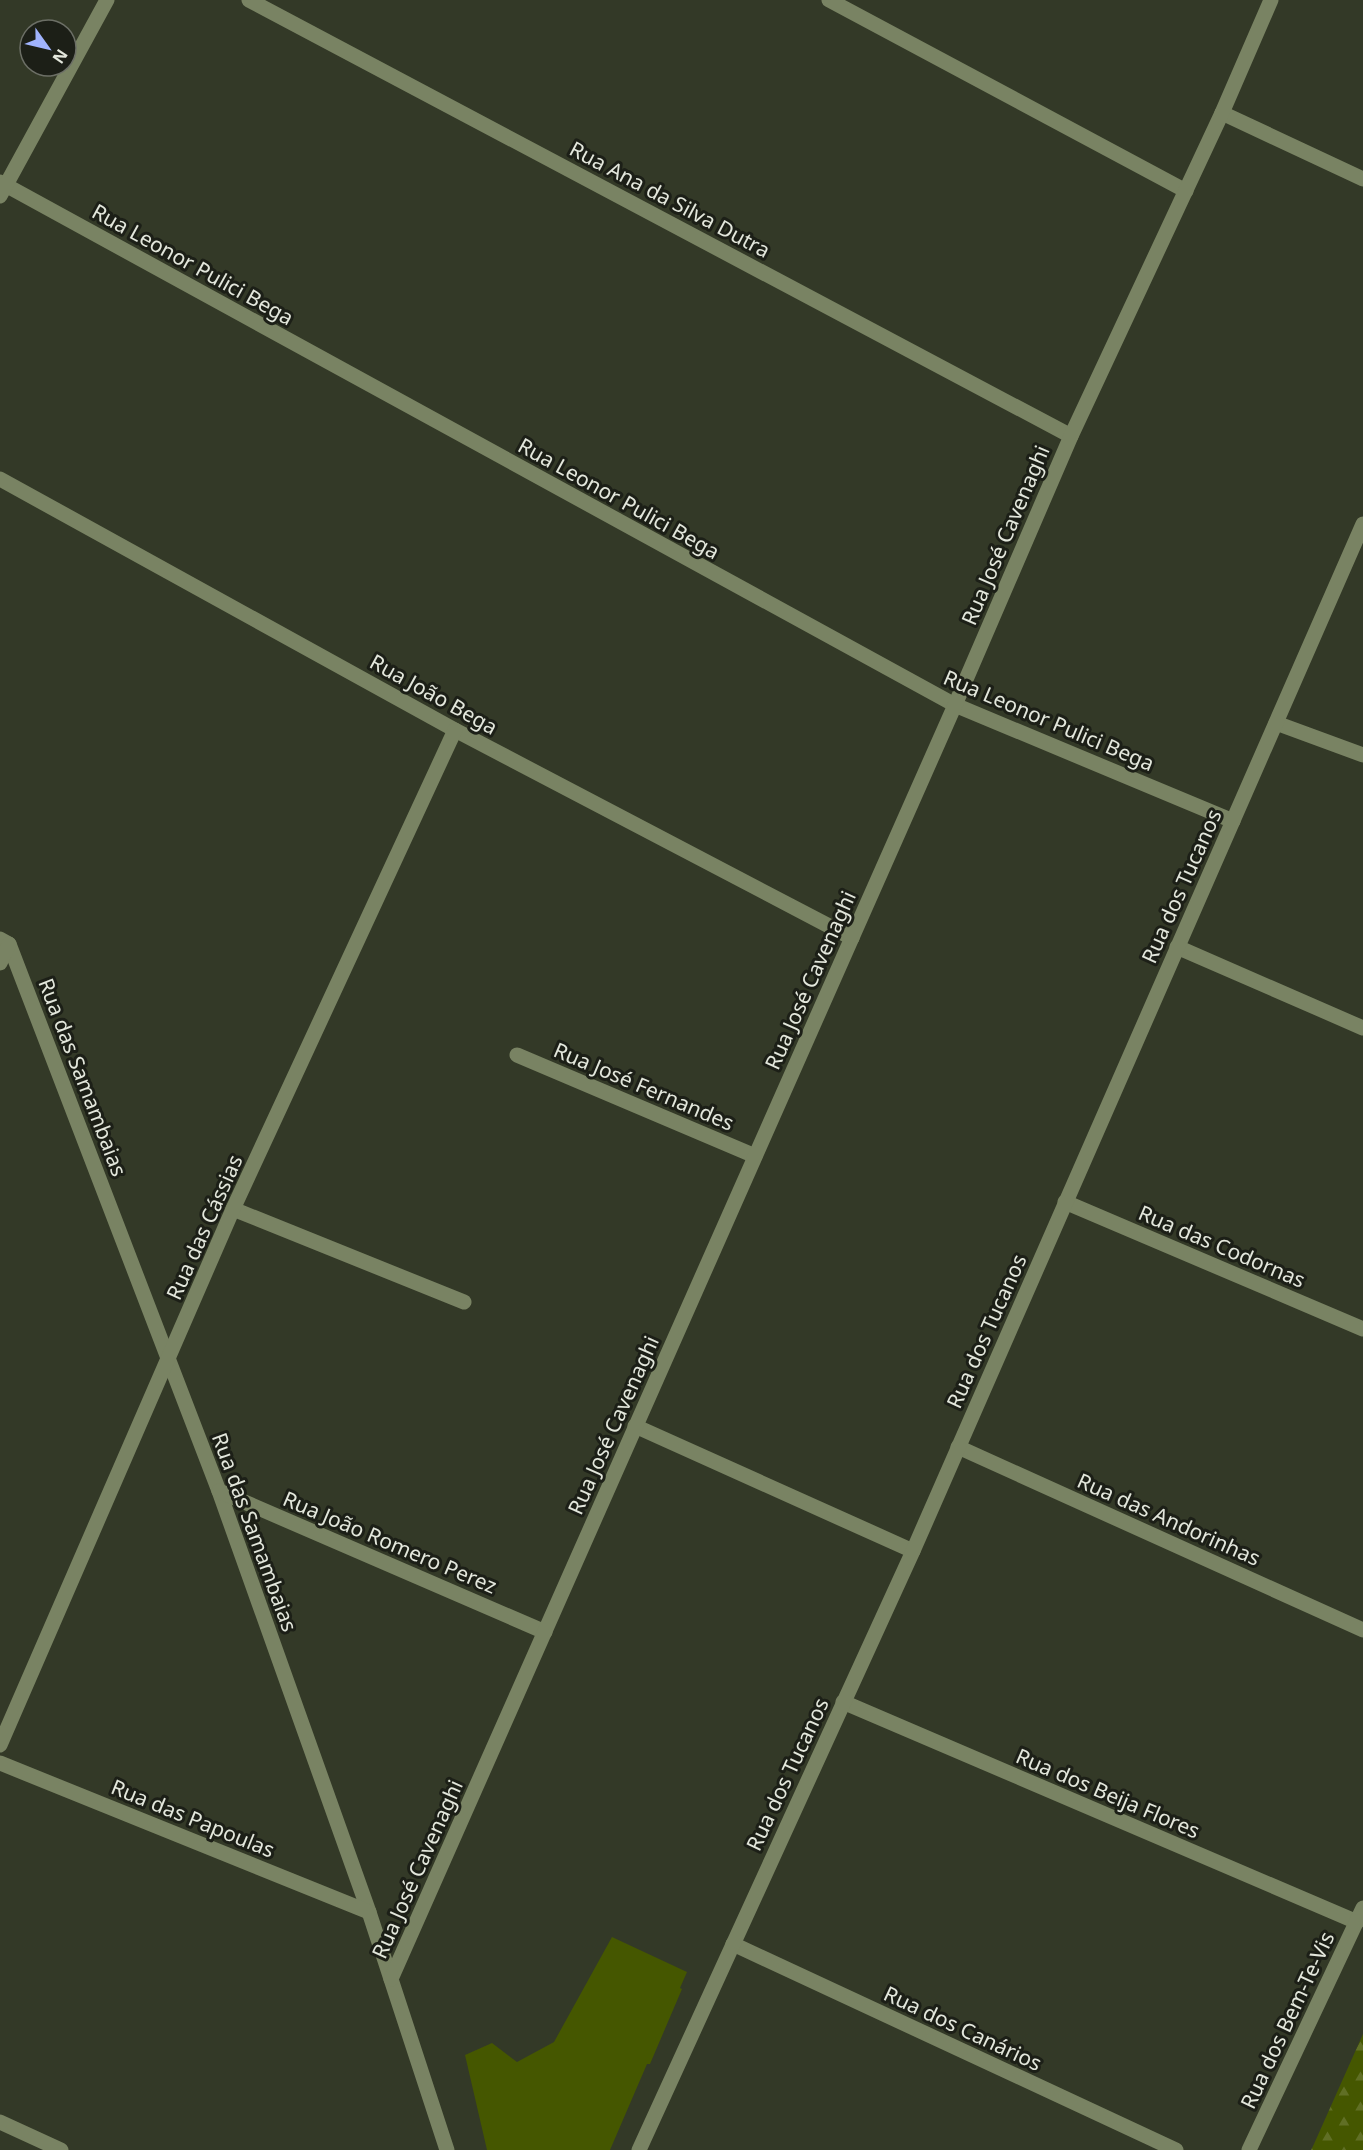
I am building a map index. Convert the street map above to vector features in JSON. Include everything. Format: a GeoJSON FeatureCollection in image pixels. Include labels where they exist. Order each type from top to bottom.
{"type":"FeatureCollection","features":[{"type":"Feature","properties":{"kind":"street"},"geometry":{"type":"LineString","coordinates":[[2,188],[106,0]]}},
{"type":"Feature","properties":{"kind":"street","name":"Rua Ana da Silva Dutra"},"geometry":{"type":"LineString","coordinates":[[249,0],[1071,436]]}},
{"type":"Feature","properties":{"kind":"street"},"geometry":{"type":"LineString","coordinates":[[829,0],[1186,191]]}},
{"type":"Feature","properties":{"kind":"street","name":"Rua José Cavenaghi"},"geometry":{"type":"LineString","coordinates":[[391,1979],[955,705],[1071,436],[1222,113],[1271,0]]}},
{"type":"Feature","properties":{"kind":"street"},"geometry":{"type":"LineString","coordinates":[[1222,113],[1363,179]]}},
{"type":"Feature","properties":{"kind":"street","name":"Rua Leonor Pulici Bega"},"geometry":{"type":"LineString","coordinates":[[2,188],[955,705],[1233,821]]}},
{"type":"Feature","properties":{"kind":"street","name":"Rua João Bega"},"geometry":{"type":"LineString","coordinates":[[0,479],[455,730],[852,938]]}},
{"type":"Feature","properties":{"kind":"street","name":"Rua dos Tucanos"},"geometry":{"type":"LineString","coordinates":[[639,2150],[913,1551],[1363,524]]}},
{"type":"Feature","properties":{"kind":"street"},"geometry":{"type":"LineString","coordinates":[[1276,723],[1363,755]]}},
{"type":"Feature","properties":{"kind":"street","name":"Rua das Cássias"},"geometry":{"type":"LineString","coordinates":[[0,1745],[234,1209],[455,730]]}},
{"type":"Feature","properties":{"kind":"street"},"geometry":{"type":"LineString","coordinates":[[0,963],[4,941]]}},
{"type":"Feature","properties":{"kind":"street","name":"Rua das Samambaias"},"geometry":{"type":"LineString","coordinates":[[4,941],[219,1491],[369,1912],[447,2150]]}},
{"type":"Feature","properties":{"kind":"street"},"geometry":{"type":"LineString","coordinates":[[1177,947],[1363,1028]]}},
{"type":"Feature","properties":{"kind":"street","name":"Rua José Fernandes"},"geometry":{"type":"LineString","coordinates":[[517,1055],[755,1155]]}},
{"type":"Feature","properties":{"kind":"street","name":"Rua das Codornas"},"geometry":{"type":"LineString","coordinates":[[1065,1202],[1363,1329]]}},
{"type":"Feature","properties":{"kind":"street"},"geometry":{"type":"LineString","coordinates":[[234,1209],[464,1302]]}},
{"type":"Feature","properties":{"kind":"street"},"geometry":{"type":"LineString","coordinates":[[635,1426],[913,1551]]}},
{"type":"Feature","properties":{"kind":"street","name":"Rua das Andorinhas"},"geometry":{"type":"LineString","coordinates":[[958,1447],[1363,1630]]}},
{"type":"Feature","properties":{"kind":"street","name":"Rua João Romero Perez"},"geometry":{"type":"LineString","coordinates":[[219,1491],[545,1632]]}},
{"type":"Feature","properties":{"kind":"street","name":"Rua dos Beija Flores"},"geometry":{"type":"LineString","coordinates":[[843,1702],[1360,1915]]}},
{"type":"Feature","properties":{"kind":"street","name":"Rua das Papoulas"},"geometry":{"type":"LineString","coordinates":[[0,1763],[369,1912]]}},
{"type":"Feature","properties":{"kind":"street","name":"Rua dos Bem-Te-Vis"},"geometry":{"type":"LineString","coordinates":[[1249,2150],[1360,1915]]}},
{"type":"Feature","properties":{"kind":"street","name":"Rua dos Canários"},"geometry":{"type":"LineString","coordinates":[[733,1944],[1176,2150]]}},
{"type":"Feature","properties":{"kind":"street"},"geometry":{"type":"LineString","coordinates":[[0,2122],[61,2150]]}},
{"type":"Feature","properties":{"kind":"green space"},"geometry":{"type":"Polygon","coordinates":[[[612,1937],[687,1972],[650,2064],[647,2064],[610,2150],[487,2150],[465,2055],[492,2043],[517,2062],[554,2042],[612,1937]]]}},
{"type":"Feature","properties":{"kind":"green space"},"geometry":{"type":"Polygon","coordinates":[[[1363,2034],[1363,2150],[1311,2150],[1314,2144],[1363,2034]]]}}]}
